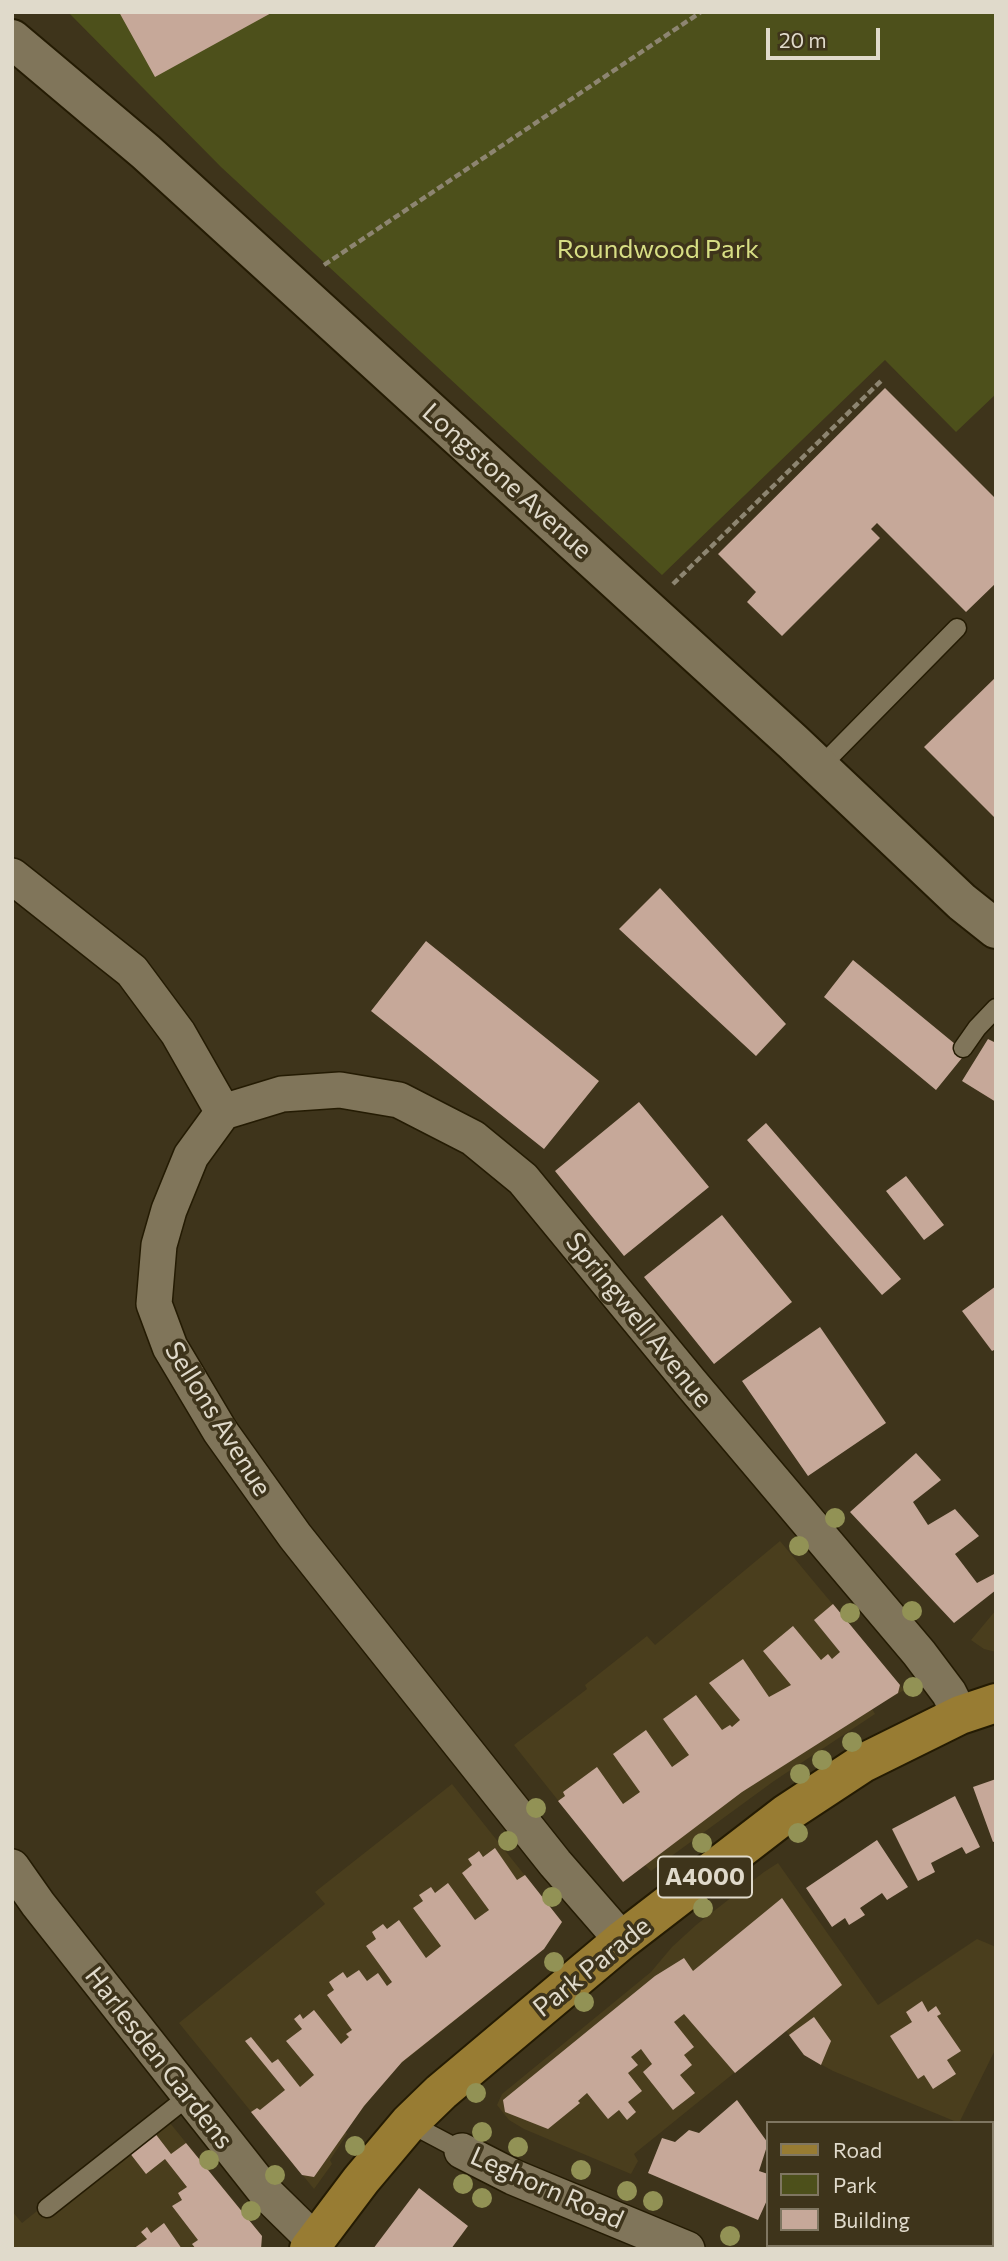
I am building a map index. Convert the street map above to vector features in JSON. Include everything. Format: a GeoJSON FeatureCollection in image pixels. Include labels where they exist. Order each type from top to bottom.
{"type":"FeatureCollection","features":[{"type":"Feature","properties":{"kind":"main road","name":"Park Parade"},"geometry":{"type":"LineString","coordinates":[[312,2245],[409,2123],[441,2092],[622,1940],[787,1813],[863,1763],[960,1715],[996,1703]]}},
{"type":"Feature","properties":{"kind":"street","name":"Longstone Avenue"},"geometry":{"type":"LineString","coordinates":[[12,39],[146,152],[648,609],[962,902],[996,929]]}},
{"type":"Feature","properties":{"kind":"street"},"geometry":{"type":"LineString","coordinates":[[12,876],[132,971],[178,1032],[223,1112]]}},
{"type":"Feature","properties":{"kind":"street","name":"Springwell Avenue"},"geometry":{"type":"LineString","coordinates":[[223,1112],[282,1094],[340,1090],[399,1100],[472,1138],[523,1179],[919,1653],[951,1696],[960,1715]]}},
{"type":"Feature","properties":{"kind":"street","name":"Sellons Avenue"},"geometry":{"type":"LineString","coordinates":[[223,1112],[191,1156],[169,1210],[159,1245],[154,1304],[170,1347],[220,1431],[295,1536],[555,1863],[622,1940]]}},
{"type":"Feature","properties":{"kind":"street","name":"Harlesden Gardens"},"geometry":{"type":"LineString","coordinates":[[12,1867],[38,1905],[189,2096],[267,2194],[312,2245]]}},
{"type":"Feature","properties":{"kind":"street","name":"Leghorn Road"},"geometry":{"type":"LineString","coordinates":[[462,2151],[513,2177],[687,2249]]}},
{"type":"Feature","properties":{"kind":"lane"},"geometry":{"type":"LineString","coordinates":[[820,768],[957,628]]}},
{"type":"Feature","properties":{"kind":"lane"},"geometry":{"type":"LineString","coordinates":[[963,1048],[996,1008]]}},
{"type":"Feature","properties":{"kind":"lane"},"geometry":{"type":"LineString","coordinates":[[47,2208],[189,2096]]}},
{"type":"Feature","properties":{"kind":"lane","name":"Leghorn Road"},"geometry":{"type":"LineString","coordinates":[[409,2123],[462,2151]]}},
{"type":"Feature","properties":{"kind":"path"},"geometry":{"type":"LineString","coordinates":[[298,293],[325,265],[701,12]]}},
{"type":"Feature","properties":{"kind":"path"},"geometry":{"type":"LineString","coordinates":[[648,609],[883,379]]}},
{"type":"Feature","properties":{"kind":"shaded area"},"geometry":{"type":"Polygon","coordinates":[[[780,1541],[904,1690],[872,1709],[875,1714],[774,1781],[651,1871],[645,1865],[623,1882],[514,1745],[587,1689],[585,1685],[647,1636],[655,1645],[780,1541]]]}},
{"type":"Feature","properties":{"kind":"shaded area"},"geometry":{"type":"Polygon","coordinates":[[[996,1610],[996,1652],[984,1649],[971,1640],[996,1610]]]}},
{"type":"Feature","properties":{"kind":"shaded area"},"geometry":{"type":"Polygon","coordinates":[[[452,1784],[562,1922],[544,1949],[393,2070],[345,2131],[347,2134],[330,2160],[332,2164],[314,2189],[179,2023],[325,1904],[315,1892],[452,1784]]]}},
{"type":"Feature","properties":{"kind":"shaded area"},"geometry":{"type":"Polygon","coordinates":[[[778,1863],[878,2005],[977,1939],[996,1947],[996,2048],[960,2121],[954,2121],[833,2071],[804,2055],[786,2031],[634,2154],[638,2161],[631,2174],[524,2129],[509,2120],[497,2105],[502,2094],[651,1972],[672,1947],[696,1925],[778,1863]]]}},
{"type":"Feature","properties":{"kind":"shaded area"},"geometry":{"type":"Polygon","coordinates":[[[161,2112],[262,2236],[261,2249],[12,2249],[12,2211],[22,2223],[161,2112]]]}},
{"type":"Feature","properties":{"kind":"green space","name":"Roundwood Park"},"geometry":{"type":"Polygon","coordinates":[[[68,12],[996,12],[996,394],[956,432],[885,360],[662,575],[221,167],[68,12]]]}},
{"type":"Feature","properties":{"kind":"building"},"geometry":{"type":"Polygon","coordinates":[[[119,12],[273,12],[155,77],[119,12]]]}},
{"type":"Feature","properties":{"kind":"building"},"geometry":{"type":"Polygon","coordinates":[[[885,388],[996,499],[996,583],[966,612],[877,523],[871,529],[880,538],[782,636],[747,602],[756,592],[718,554],[885,388]]]}},
{"type":"Feature","properties":{"kind":"building"},"geometry":{"type":"Polygon","coordinates":[[[996,677],[996,819],[924,747],[996,677]]]}},
{"type":"Feature","properties":{"kind":"building"},"geometry":{"type":"Polygon","coordinates":[[[660,888],[786,1024],[756,1056],[619,929],[660,888]]]}},
{"type":"Feature","properties":{"kind":"building"},"geometry":{"type":"Polygon","coordinates":[[[426,941],[599,1081],[544,1149],[371,1011],[426,941]]]}},
{"type":"Feature","properties":{"kind":"building"},"geometry":{"type":"Polygon","coordinates":[[[853,960],[966,1053],[936,1090],[824,997],[853,960]]]}},
{"type":"Feature","properties":{"kind":"building"},"geometry":{"type":"Polygon","coordinates":[[[988,1039],[996,1043],[996,1102],[962,1081],[988,1039]]]}},
{"type":"Feature","properties":{"kind":"building"},"geometry":{"type":"Polygon","coordinates":[[[639,1102],[709,1187],[624,1256],[555,1171],[639,1102]]]}},
{"type":"Feature","properties":{"kind":"building"},"geometry":{"type":"Polygon","coordinates":[[[766,1123],[901,1279],[882,1295],[747,1140],[766,1123]]]}},
{"type":"Feature","properties":{"kind":"building"},"geometry":{"type":"Polygon","coordinates":[[[906,1176],[944,1225],[924,1240],[886,1191],[906,1176]]]}},
{"type":"Feature","properties":{"kind":"building"},"geometry":{"type":"Polygon","coordinates":[[[722,1215],[792,1302],[714,1364],[644,1277],[722,1215]]]}},
{"type":"Feature","properties":{"kind":"building"},"geometry":{"type":"Polygon","coordinates":[[[996,1286],[996,1349],[992,1351],[962,1311],[996,1286]]]}},
{"type":"Feature","properties":{"kind":"building"},"geometry":{"type":"Polygon","coordinates":[[[820,1327],[886,1423],[808,1476],[742,1381],[820,1327]]]}},
{"type":"Feature","properties":{"kind":"building"},"geometry":{"type":"Polygon","coordinates":[[[916,1453],[941,1480],[913,1502],[928,1525],[955,1509],[979,1536],[955,1554],[977,1583],[996,1573],[996,1590],[954,1623],[850,1512],[916,1453]]]}},
{"type":"Feature","properties":{"kind":"building"},"geometry":{"type":"Polygon","coordinates":[[[833,1604],[900,1685],[898,1693],[742,1792],[623,1882],[558,1801],[565,1796],[563,1792],[597,1767],[623,1804],[640,1792],[613,1754],[646,1730],[672,1767],[689,1755],[663,1719],[696,1695],[722,1730],[730,1725],[732,1727],[740,1720],[709,1683],[743,1659],[769,1697],[791,1685],[763,1651],[793,1626],[821,1660],[828,1654],[832,1659],[840,1652],[814,1620],[833,1604]]]}},
{"type":"Feature","properties":{"kind":"building"},"geometry":{"type":"Polygon","coordinates":[[[996,1779],[996,1841],[993,1842],[973,1787],[996,1779]]]}},
{"type":"Feature","properties":{"kind":"building"},"geometry":{"type":"Polygon","coordinates":[[[955,1796],[980,1847],[966,1854],[962,1847],[931,1863],[935,1872],[918,1881],[892,1829],[955,1796]]]}},
{"type":"Feature","properties":{"kind":"building"},"geometry":{"type":"Polygon","coordinates":[[[877,1840],[908,1887],[887,1900],[882,1893],[860,1908],[865,1915],[849,1925],[845,1918],[832,1927],[806,1888],[877,1840]]]}},
{"type":"Feature","properties":{"kind":"building"},"geometry":{"type":"Polygon","coordinates":[[[495,1848],[517,1880],[525,1875],[562,1922],[544,1949],[402,2062],[364,2106],[314,2177],[302,2175],[251,2112],[257,2108],[260,2110],[285,2090],[245,2041],[251,2037],[272,2063],[278,2059],[300,2087],[314,2075],[286,2041],[302,2029],[294,2019],[300,2014],[303,2019],[314,2010],[341,2044],[349,2037],[346,2034],[352,2030],[327,1995],[334,1990],[329,1982],[343,1972],[347,1978],[359,1970],[367,1981],[378,1973],[387,1986],[392,1982],[366,1946],[376,1939],[372,1932],[383,1924],[387,1929],[399,1920],[426,1958],[441,1946],[413,1908],[423,1901],[419,1895],[431,1887],[435,1893],[448,1883],[475,1920],[489,1910],[462,1873],[472,1865],[468,1859],[479,1851],[483,1857],[495,1848]]]}},
{"type":"Feature","properties":{"kind":"building"},"geometry":{"type":"Polygon","coordinates":[[[782,1898],[842,1985],[735,2073],[684,2014],[674,2022],[694,2047],[684,2055],[692,2065],[680,2075],[695,2093],[673,2110],[643,2072],[652,2064],[641,2049],[631,2057],[638,2065],[628,2073],[642,2091],[628,2102],[636,2112],[627,2120],[619,2110],[608,2119],[587,2093],[578,2101],[580,2103],[548,2129],[505,2112],[503,2100],[655,1976],[684,1958],[693,1971],[782,1898]]]}},
{"type":"Feature","properties":{"kind":"building"},"geometry":{"type":"Polygon","coordinates":[[[922,2001],[928,2012],[936,2006],[941,2014],[937,2016],[961,2051],[947,2060],[956,2074],[933,2089],[924,2075],[918,2079],[890,2036],[912,2022],[906,2012],[922,2001]]]}},
{"type":"Feature","properties":{"kind":"building"},"geometry":{"type":"Polygon","coordinates":[[[814,2017],[831,2041],[821,2065],[804,2055],[789,2035],[814,2017]]]}},
{"type":"Feature","properties":{"kind":"building"},"geometry":{"type":"Polygon","coordinates":[[[737,2100],[766,2140],[759,2171],[766,2173],[766,2202],[758,2220],[648,2173],[662,2138],[675,2142],[689,2130],[699,2133],[737,2100]]]}},
{"type":"Feature","properties":{"kind":"building"},"geometry":{"type":"Polygon","coordinates":[[[154,2132],[171,2154],[186,2143],[262,2236],[261,2249],[196,2249],[192,2244],[198,2240],[172,2206],[182,2200],[178,2193],[187,2187],[165,2159],[146,2174],[129,2152],[154,2132]]]}},
{"type":"Feature","properties":{"kind":"building"},"geometry":{"type":"Polygon","coordinates":[[[419,2188],[468,2226],[451,2249],[373,2249],[419,2188]]]}},
{"type":"Feature","properties":{"kind":"building"},"geometry":{"type":"Polygon","coordinates":[[[164,2223],[182,2249],[133,2249],[147,2239],[141,2232],[147,2227],[151,2233],[164,2223]]]}}]}
